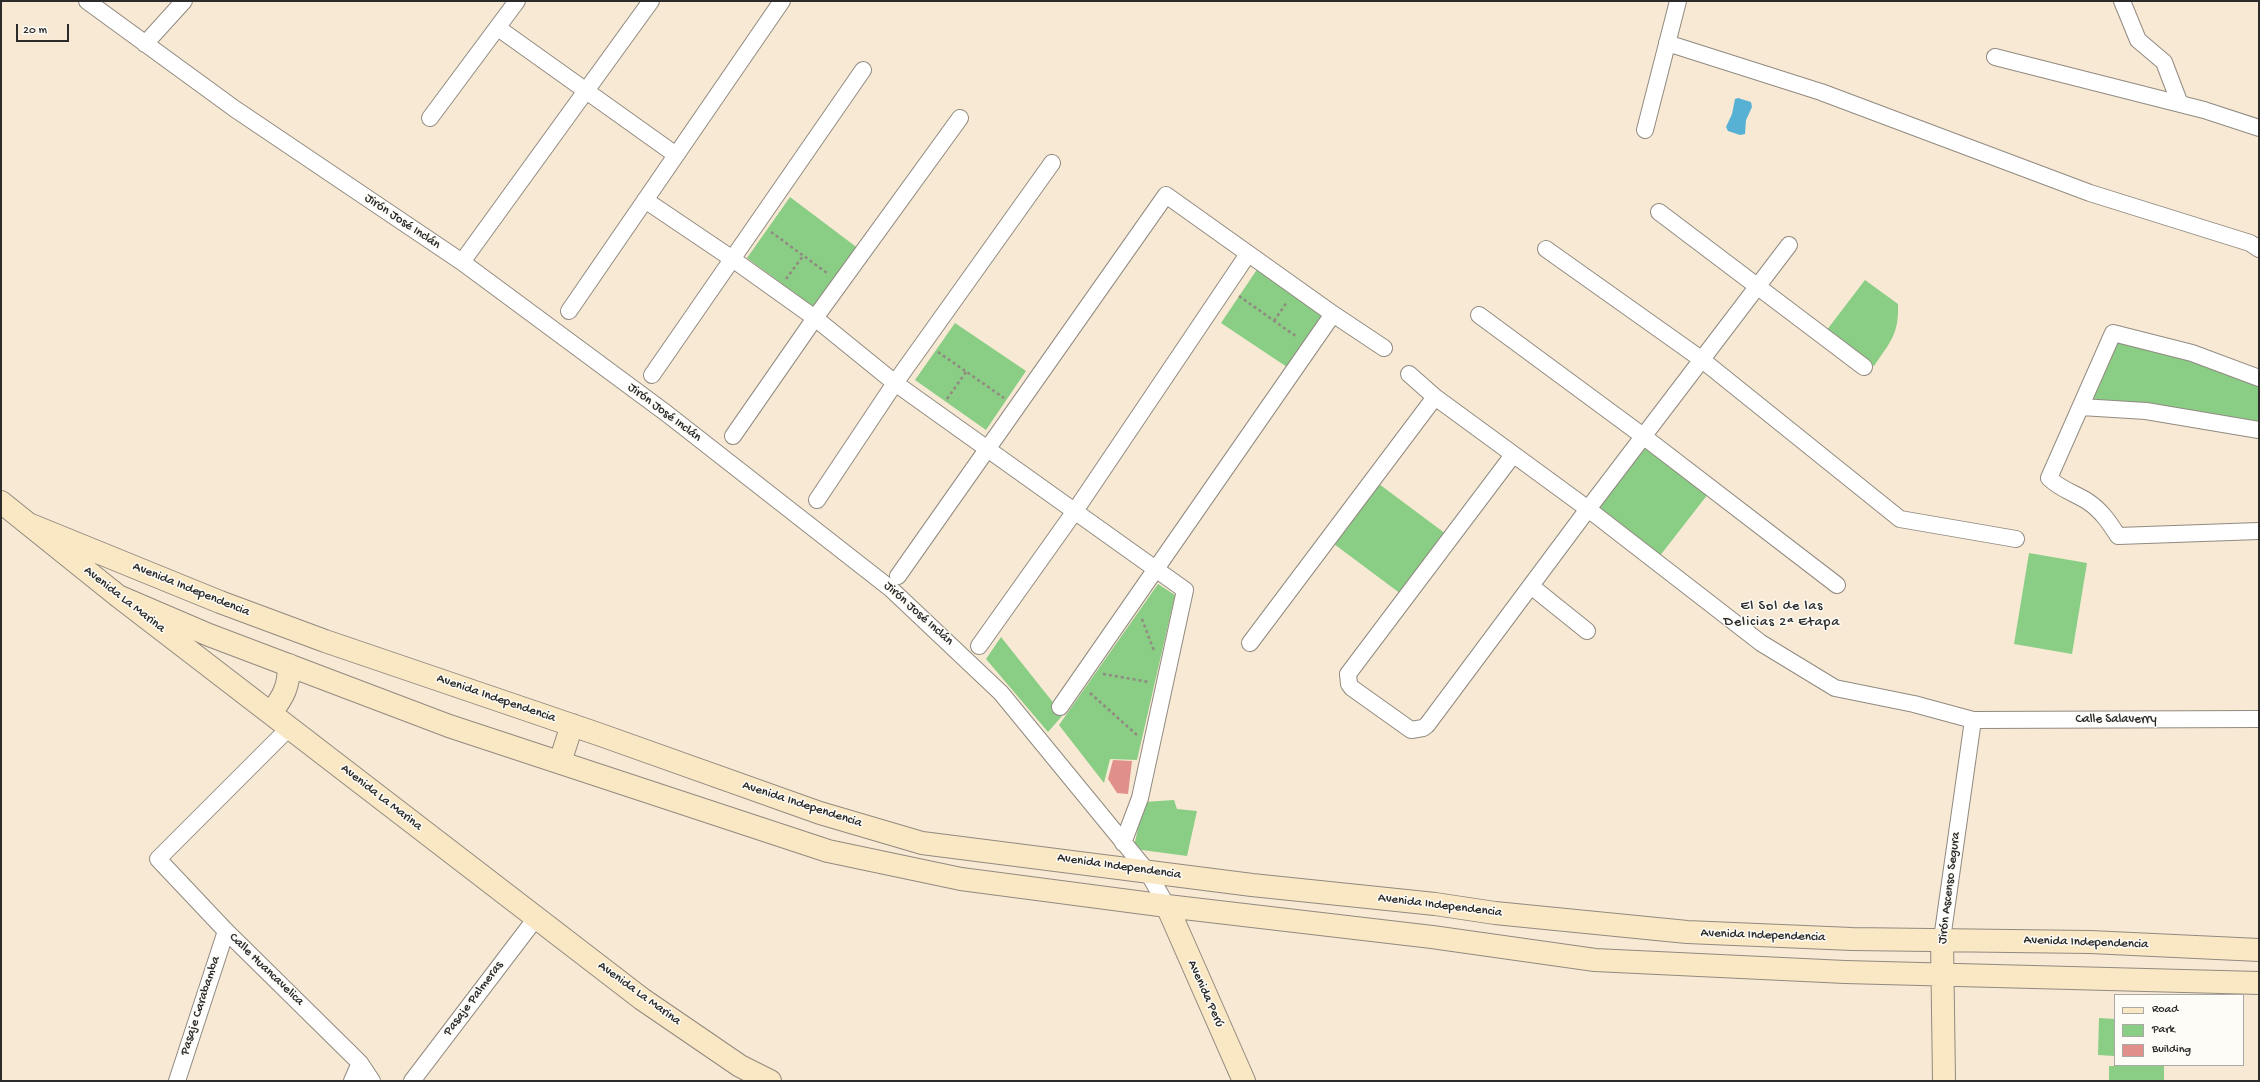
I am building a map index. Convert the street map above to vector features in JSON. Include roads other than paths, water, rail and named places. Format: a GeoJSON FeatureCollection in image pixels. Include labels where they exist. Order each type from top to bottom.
{"type":"FeatureCollection","features":[{"type":"Feature","properties":{"kind":"main road","name":"Avenida La Marina"},"geometry":{"type":"LineString","coordinates":[[1,502],[118,596],[271,712],[642,999],[740,1066],[770,1081]]}},
{"type":"Feature","properties":{"kind":"main road","name":"Avenida Independencia"},"geometry":{"type":"LineString","coordinates":[[31,525],[220,602],[325,641],[572,725],[820,813],[922,842],[1252,885],[1435,904],[1495,913],[1706,934],[1852,939],[2090,942],[2259,950]]}},
{"type":"Feature","properties":{"kind":"main road"},"geometry":{"type":"LineString","coordinates":[[118,596],[209,635],[449,726],[828,851],[961,879],[1167,906],[1432,937],[1595,960],[1786,969],[2259,983]]}},
{"type":"Feature","properties":{"kind":"main road"},"geometry":{"type":"LineString","coordinates":[[271,712],[283,699],[289,680],[289,665]]}},
{"type":"Feature","properties":{"kind":"main road"},"geometry":{"type":"LineString","coordinates":[[560,762],[572,725]]}},
{"type":"Feature","properties":{"kind":"main road"},"geometry":{"type":"LineString","coordinates":[[961,879],[964,848]]}},
{"type":"Feature","properties":{"kind":"main road"},"geometry":{"type":"LineString","coordinates":[[1432,937],[1435,904]]}},
{"type":"Feature","properties":{"kind":"main road","name":"Avenida Perú"},"geometry":{"type":"LineString","coordinates":[[1167,906],[1244,1081]]}},
{"type":"Feature","properties":{"kind":"main road"},"geometry":{"type":"LineString","coordinates":[[1705,966],[1706,934]]}},
{"type":"Feature","properties":{"kind":"main road"},"geometry":{"type":"LineString","coordinates":[[1786,936],[1786,969]]}},
{"type":"Feature","properties":{"kind":"main road","name":"Jirón Ascenso Segura"},"geometry":{"type":"LineString","coordinates":[[1942,939],[1944,1081]]}},
{"type":"Feature","properties":{"kind":"main road"},"geometry":{"type":"LineString","coordinates":[[2176,946],[2176,980]]}},
{"type":"Feature","properties":{"kind":"street","name":"Jirón José Inclán"},"geometry":{"type":"LineString","coordinates":[[87,1],[234,109],[462,262],[666,413],[891,589],[1001,693],[1147,871],[1167,906]]}},
{"type":"Feature","properties":{"kind":"street"},"geometry":{"type":"LineString","coordinates":[[145,44],[184,1]]}},
{"type":"Feature","properties":{"kind":"street"},"geometry":{"type":"LineString","coordinates":[[430,118],[517,1]]}},
{"type":"Feature","properties":{"kind":"street"},"geometry":{"type":"LineString","coordinates":[[462,262],[651,1]]}},
{"type":"Feature","properties":{"kind":"street"},"geometry":{"type":"LineString","coordinates":[[569,311],[782,1]]}},
{"type":"Feature","properties":{"kind":"street"},"geometry":{"type":"LineString","coordinates":[[1645,130],[1678,1]]}},
{"type":"Feature","properties":{"kind":"street"},"geometry":{"type":"LineString","coordinates":[[2122,1],[2138,40],[2164,62],[2180,104]]}},
{"type":"Feature","properties":{"kind":"street"},"geometry":{"type":"LineString","coordinates":[[498,28],[676,155]]}},
{"type":"Feature","properties":{"kind":"street"},"geometry":{"type":"LineString","coordinates":[[1667,43],[1821,92],[2090,193],[2250,243],[2259,249]]}},
{"type":"Feature","properties":{"kind":"street"},"geometry":{"type":"LineString","coordinates":[[1995,57],[2180,104],[2259,128]]}},
{"type":"Feature","properties":{"kind":"street"},"geometry":{"type":"LineString","coordinates":[[652,375],[731,258],[863,70]]}},
{"type":"Feature","properties":{"kind":"street"},"geometry":{"type":"LineString","coordinates":[[733,436],[815,318],[960,118]]}},
{"type":"Feature","properties":{"kind":"street"},"geometry":{"type":"LineString","coordinates":[[817,500],[895,383],[1052,163]]}},
{"type":"Feature","properties":{"kind":"street"},"geometry":{"type":"LineString","coordinates":[[898,576],[1166,195],[1333,314],[1384,348]]}},
{"type":"Feature","properties":{"kind":"street"},"geometry":{"type":"LineString","coordinates":[[645,200],[731,258],[815,318],[895,383],[1185,590],[1140,798],[1123,843]]}},
{"type":"Feature","properties":{"kind":"street"},"geometry":{"type":"LineString","coordinates":[[1659,212],[1758,285],[1864,367]]}},
{"type":"Feature","properties":{"kind":"street"},"geometry":{"type":"LineString","coordinates":[[1513,455],[1350,668],[1348,674],[1349,684],[1356,692],[1411,730],[1423,728],[1588,508],[1789,245]]}},
{"type":"Feature","properties":{"kind":"street"},"geometry":{"type":"LineString","coordinates":[[1546,249],[1701,359],[1900,519],[2016,539]]}},
{"type":"Feature","properties":{"kind":"street"},"geometry":{"type":"LineString","coordinates":[[979,646],[1075,511],[1248,254]]}},
{"type":"Feature","properties":{"kind":"street"},"geometry":{"type":"LineString","coordinates":[[1060,707],[1333,314]]}},
{"type":"Feature","properties":{"kind":"street"},"geometry":{"type":"LineString","coordinates":[[1479,315],[1643,436],[1837,584]]}},
{"type":"Feature","properties":{"kind":"street"},"geometry":{"type":"LineString","coordinates":[[2259,378],[2192,353],[2113,333],[2049,478],[2056,485],[2088,502],[2105,516],[2118,536],[2259,531]]}},
{"type":"Feature","properties":{"kind":"street","name":"Calle Salaverry"},"geometry":{"type":"LineString","coordinates":[[1409,374],[1435,397],[1588,508],[1761,643],[1835,688],[1914,704],[1973,720],[2259,719]]}},
{"type":"Feature","properties":{"kind":"street"},"geometry":{"type":"LineString","coordinates":[[1250,643],[1435,397]]}},
{"type":"Feature","properties":{"kind":"street"},"geometry":{"type":"LineString","coordinates":[[2081,407],[2146,411],[2259,430]]}},
{"type":"Feature","properties":{"kind":"street"},"geometry":{"type":"LineString","coordinates":[[1531,586],[1587,632]]}},
{"type":"Feature","properties":{"kind":"street","name":"Jirón Ascenso Segura"},"geometry":{"type":"LineString","coordinates":[[1942,939],[1973,720]]}},
{"type":"Feature","properties":{"kind":"street","name":"Calle Huancavelica"},"geometry":{"type":"LineString","coordinates":[[290,727],[158,859],[226,931],[360,1063],[372,1081]]}},
{"type":"Feature","properties":{"kind":"street","name":"Pasaje Palmeras"},"geometry":{"type":"LineString","coordinates":[[412,1081],[536,918]]}},
{"type":"Feature","properties":{"kind":"street","name":"Pasaje Carabamba"},"geometry":{"type":"LineString","coordinates":[[176,1081],[226,931]]}},
{"type":"Feature","properties":{"kind":"street"},"geometry":{"type":"LineString","coordinates":[[352,1081],[360,1063]]}},
{"type":"Feature","properties":{"kind":"water"},"geometry":{"type":"Polygon","coordinates":[[[1738,98],[1751,102],[1752,107],[1746,120],[1745,134],[1740,135],[1728,131],[1726,127],[1732,114],[1735,99],[1738,98]]]}},
{"type":"Feature","properties":{"kind":"district","name":"El Sol de las Delicias 2ª Etapa"},"geometry":{"type":"Point","coordinates":[1782,616]}}]}
